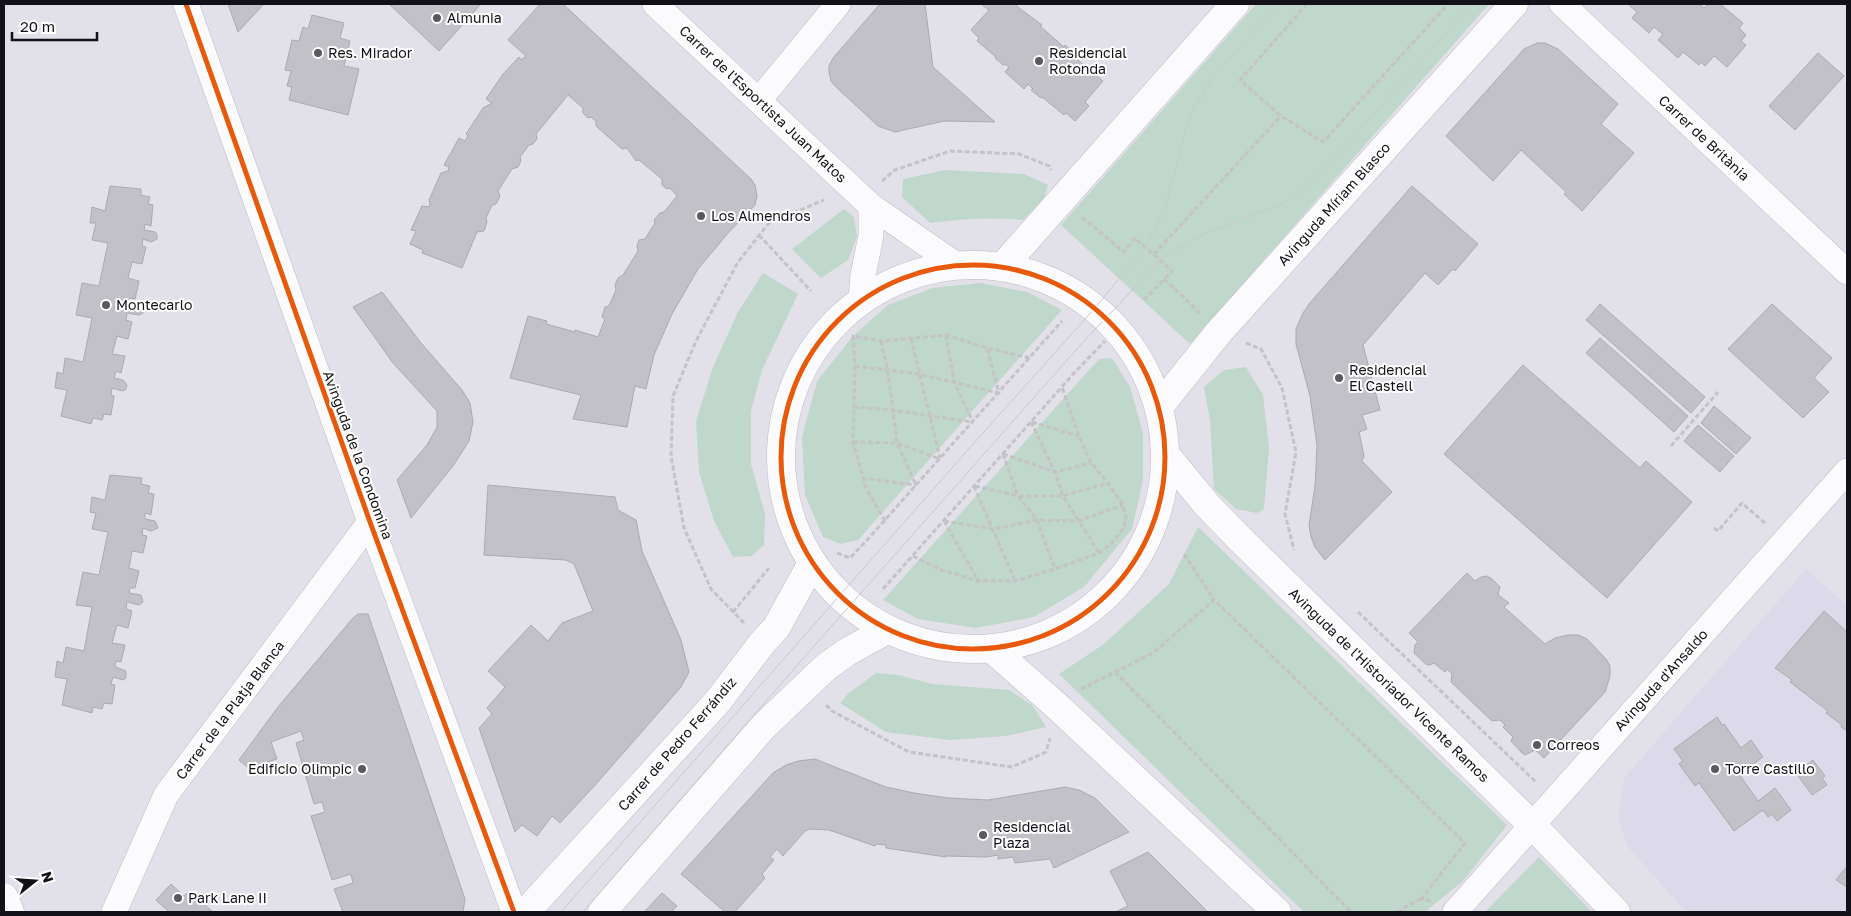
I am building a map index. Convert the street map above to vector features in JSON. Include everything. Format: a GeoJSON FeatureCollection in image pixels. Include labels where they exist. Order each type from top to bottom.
{"type":"FeatureCollection","features":[{"type":"Feature","properties":{"kind":"street","name":"Avinguda de la Condomina"},"geometry":{"type":"LineString","coordinates":[[186,4],[370,522],[514,912]]}},
{"type":"Feature","properties":{"kind":"street","name":"Carrer de l'Esportista Juan Matos"},"geometry":{"type":"LineString","coordinates":[[655,4],[871,206],[955,264]]}},
{"type":"Feature","properties":{"kind":"street"},"geometry":{"type":"LineString","coordinates":[[759,100],[838,4]]}},
{"type":"Feature","properties":{"kind":"street"},"geometry":{"type":"LineString","coordinates":[[1003,266],[1235,4]]}},
{"type":"Feature","properties":{"kind":"street","name":"Avinguda Míriam Blasco"},"geometry":{"type":"LineString","coordinates":[[1159,407],[1219,332],[1514,4]]}},
{"type":"Feature","properties":{"kind":"street","name":"Carrer de Britània"},"geometry":{"type":"LineString","coordinates":[[1562,4],[1847,272]]}},
{"type":"Feature","properties":{"kind":"street"},"geometry":{"type":"LineString","coordinates":[[861,299],[863,276],[871,236],[871,206]]}},
{"type":"Feature","properties":{"kind":"street"},"geometry":{"type":"LineString","coordinates":[[955,264],[1003,266],[1057,283],[1095,308],[1133,350],[1159,407],[1165,454],[1160,504],[1148,539],[1134,564],[1094,608],[1054,632],[992,650],[928,645],[887,630],[840,597],[823,557],[796,534],[783,490],[781,441],[792,390],[810,352],[837,319],[861,299],[915,272],[955,264]]}},
{"type":"Feature","properties":{"kind":"street","name":"Avinguda de l'Historiador Vicente Ramos"},"geometry":{"type":"LineString","coordinates":[[1165,454],[1207,505],[1240,539],[1532,825],[1616,912]]}},
{"type":"Feature","properties":{"kind":"street","name":"Avinguda d'Ansaldo"},"geometry":{"type":"LineString","coordinates":[[1445,908],[1532,825],[1555,800],[1847,471]]}},
{"type":"Feature","properties":{"kind":"street","name":"Carrer de la Platja Blanca"},"geometry":{"type":"LineString","coordinates":[[114,912],[166,795],[370,522]]}},
{"type":"Feature","properties":{"kind":"street","name":"Carrer de Pedro Ferrándiz"},"geometry":{"type":"LineString","coordinates":[[526,912],[718,701],[776,628],[823,557]]}},
{"type":"Feature","properties":{"kind":"street"},"geometry":{"type":"LineString","coordinates":[[602,912],[764,726],[826,666],[887,630]]}},
{"type":"Feature","properties":{"kind":"street"},"geometry":{"type":"LineString","coordinates":[[992,650],[1059,708],[1277,912]]}},
{"type":"Feature","properties":{"kind":"street"},"geometry":{"type":"LineString","coordinates":[[4,897],[10,912]]}},
{"type":"Feature","properties":{"kind":"path"},"geometry":{"type":"LineString","coordinates":[[1307,4],[1240,80],[1281,116],[1324,142],[1448,4]]}},
{"type":"Feature","properties":{"kind":"path"},"geometry":{"type":"LineString","coordinates":[[1154,254],[1281,116]]}},
{"type":"Feature","properties":{"kind":"path"},"geometry":{"type":"LineString","coordinates":[[759,235],[811,291]]}},
{"type":"Feature","properties":{"kind":"path"},"geometry":{"type":"LineString","coordinates":[[1164,279],[1219,332],[1261,349],[1282,388],[1296,452],[1285,514],[1293,549],[1300,556]]}},
{"type":"Feature","properties":{"kind":"path"},"geometry":{"type":"LineString","coordinates":[[823,557],[850,558],[1062,322]]}},
{"type":"Feature","properties":{"kind":"path"},"geometry":{"type":"LineString","coordinates":[[886,520],[866,488],[853,442],[856,366],[853,336],[881,341],[946,335],[987,348],[1030,358]]}},
{"type":"Feature","properties":{"kind":"path"},"geometry":{"type":"LineString","coordinates":[[946,335],[954,382],[973,422]]}},
{"type":"Feature","properties":{"kind":"path"},"geometry":{"type":"LineString","coordinates":[[911,338],[918,374],[940,459]]}},
{"type":"Feature","properties":{"kind":"path"},"geometry":{"type":"LineString","coordinates":[[881,341],[888,372],[897,443],[916,486]]}},
{"type":"Feature","properties":{"kind":"path"},"geometry":{"type":"LineString","coordinates":[[883,589],[1062,387],[1105,342]]}},
{"type":"Feature","properties":{"kind":"path"},"geometry":{"type":"LineString","coordinates":[[987,348],[999,393]]}},
{"type":"Feature","properties":{"kind":"path"},"geometry":{"type":"LineString","coordinates":[[856,366],[888,372],[918,374],[999,393]]}},
{"type":"Feature","properties":{"kind":"path"},"geometry":{"type":"LineString","coordinates":[[913,556],[939,569],[978,581],[1015,581],[1055,569],[1099,552],[1111,544],[1123,529],[1126,518],[1123,506],[1108,483],[1091,463],[1079,436],[1062,387]]}},
{"type":"Feature","properties":{"kind":"path"},"geometry":{"type":"LineString","coordinates":[[1671,446],[1718,392]]}},
{"type":"Feature","properties":{"kind":"path"},"geometry":{"type":"LineString","coordinates":[[853,407],[892,410],[973,422]]}},
{"type":"Feature","properties":{"kind":"path"},"geometry":{"type":"LineString","coordinates":[[1031,422],[1079,436]]}},
{"type":"Feature","properties":{"kind":"path"},"geometry":{"type":"LineString","coordinates":[[1031,422],[1055,472],[1063,496],[1099,552]]}},
{"type":"Feature","properties":{"kind":"path"},"geometry":{"type":"LineString","coordinates":[[853,442],[897,443],[940,459]]}},
{"type":"Feature","properties":{"kind":"path"},"geometry":{"type":"LineString","coordinates":[[1003,454],[1055,472],[1091,463]]}},
{"type":"Feature","properties":{"kind":"path"},"geometry":{"type":"LineString","coordinates":[[1003,454],[1018,496],[1037,520],[1055,569]]}},
{"type":"Feature","properties":{"kind":"path"},"geometry":{"type":"LineString","coordinates":[[862,478],[916,486]]}},
{"type":"Feature","properties":{"kind":"path"},"geometry":{"type":"LineString","coordinates":[[974,486],[1018,496],[1063,496],[1108,483]]}},
{"type":"Feature","properties":{"kind":"path"},"geometry":{"type":"LineString","coordinates":[[974,486],[1015,581]]}},
{"type":"Feature","properties":{"kind":"path"},"geometry":{"type":"LineString","coordinates":[[1714,528],[1718,531],[1742,503],[1785,541]]}},
{"type":"Feature","properties":{"kind":"path"},"geometry":{"type":"LineString","coordinates":[[944,521],[993,529],[1037,520],[1078,521],[1123,506]]}},
{"type":"Feature","properties":{"kind":"path"},"geometry":{"type":"LineString","coordinates":[[944,521],[978,581]]}},
{"type":"Feature","properties":{"kind":"path"},"geometry":{"type":"LineString","coordinates":[[1184,554],[1214,600],[1465,843],[1422,898],[1397,912]]}},
{"type":"Feature","properties":{"kind":"path"},"geometry":{"type":"LineString","coordinates":[[733,612],[770,568]]}},
{"type":"Feature","properties":{"kind":"path"},"geometry":{"type":"LineString","coordinates":[[820,699],[832,711],[909,752],[1012,767],[1046,752],[1059,708],[1077,691],[1152,653],[1214,600]]}},
{"type":"Feature","properties":{"kind":"path"},"geometry":{"type":"LineString","coordinates":[[1355,609],[1555,800]]}},
{"type":"Feature","properties":{"kind":"path"},"geometry":{"type":"LineString","coordinates":[[1115,672],[1350,912]]}},
{"type":"Feature","properties":{"kind":"path"},"geometry":{"type":"LineString","coordinates":[[1422,898],[1445,908]]}},
{"type":"Feature","properties":{"kind":"shaded area"},"geometry":{"type":"Polygon","coordinates":[[[1806,569],[1847,605],[1847,912],[1686,912],[1628,847],[1618,819],[1624,778],[1806,569]]]}},
{"type":"Feature","properties":{"kind":"green space"},"geometry":{"type":"Polygon","coordinates":[[[1256,4],[1489,4],[1190,344],[1061,225],[1256,4]]]}},
{"type":"Feature","properties":{"kind":"green space"},"geometry":{"type":"Polygon","coordinates":[[[945,170],[1024,174],[1048,185],[1044,198],[1023,220],[976,219],[930,223],[902,197],[903,179],[945,170]]]}},
{"type":"Feature","properties":{"kind":"green space"},"geometry":{"type":"Polygon","coordinates":[[[844,209],[854,217],[857,237],[848,260],[821,278],[792,249],[844,209]]]}},
{"type":"Feature","properties":{"kind":"green space"},"geometry":{"type":"Polygon","coordinates":[[[763,273],[798,294],[762,370],[751,411],[751,464],[765,514],[764,545],[752,556],[733,557],[714,521],[699,472],[696,421],[713,367],[738,312],[763,273]]]}},
{"type":"Feature","properties":{"kind":"green space"},"geometry":{"type":"Polygon","coordinates":[[[980,283],[1027,292],[1062,310],[858,540],[841,544],[823,537],[805,495],[802,437],[817,381],[853,336],[888,305],[933,288],[980,283]]]}},
{"type":"Feature","properties":{"kind":"green space"},"geometry":{"type":"Polygon","coordinates":[[[1112,358],[1130,387],[1143,433],[1143,481],[1132,529],[1084,587],[1034,617],[976,628],[918,619],[883,600],[1099,359],[1112,358]]]}},
{"type":"Feature","properties":{"kind":"green space"},"geometry":{"type":"Polygon","coordinates":[[[1246,367],[1263,395],[1269,448],[1264,509],[1257,513],[1236,509],[1214,489],[1210,420],[1204,387],[1224,370],[1246,367]]]}},
{"type":"Feature","properties":{"kind":"green space"},"geometry":{"type":"Polygon","coordinates":[[[1198,527],[1507,825],[1463,881],[1425,912],[1304,912],[1059,674],[1104,644],[1169,584],[1198,527]]]}},
{"type":"Feature","properties":{"kind":"green space"},"geometry":{"type":"Polygon","coordinates":[[[876,673],[898,675],[933,684],[1009,690],[1032,705],[1046,727],[1006,736],[950,740],[886,732],[840,703],[849,693],[876,673]]]}},
{"type":"Feature","properties":{"kind":"green space"},"geometry":{"type":"Polygon","coordinates":[[[1539,857],[1592,912],[1485,912],[1539,857]]]}},
{"type":"Feature","properties":{"kind":"building"},"geometry":{"type":"Polygon","coordinates":[[[228,4],[264,4],[238,32],[228,4]]]}},
{"type":"Feature","properties":{"kind":"building","name":"Almunia"},"geometry":{"type":"Polygon","coordinates":[[[389,4],[481,4],[439,51],[389,4]]]}},
{"type":"Feature","properties":{"kind":"building","name":"Los Almendros"},"geometry":{"type":"Polygon","coordinates":[[[540,4],[563,4],[751,179],[755,185],[757,196],[755,205],[698,269],[672,314],[654,355],[646,389],[635,386],[627,427],[573,419],[581,395],[510,378],[528,316],[547,321],[546,324],[598,337],[605,319],[602,317],[605,307],[609,306],[616,290],[615,285],[618,278],[623,275],[638,251],[639,240],[645,239],[655,223],[654,220],[660,213],[664,212],[677,196],[670,188],[667,189],[662,185],[662,179],[639,160],[636,161],[627,148],[622,149],[596,126],[596,121],[591,117],[588,118],[583,113],[583,108],[568,95],[536,134],[537,139],[533,144],[529,145],[520,157],[521,161],[518,167],[512,169],[498,191],[500,196],[496,204],[492,205],[486,218],[487,222],[484,231],[477,232],[462,268],[422,253],[423,250],[410,244],[416,231],[411,230],[422,206],[429,207],[429,200],[441,173],[448,171],[449,167],[444,165],[459,138],[465,141],[468,136],[466,134],[483,108],[492,103],[486,99],[503,74],[519,57],[521,60],[526,56],[508,40],[540,4]]]}},
{"type":"Feature","properties":{"kind":"building"},"geometry":{"type":"Polygon","coordinates":[[[880,4],[892,4],[896,7],[899,4],[925,4],[933,67],[995,122],[944,121],[895,132],[878,126],[836,87],[831,81],[829,72],[829,66],[833,58],[880,4]]]}},
{"type":"Feature","properties":{"kind":"building","name":"Residencial Rotonda"},"geometry":{"type":"Polygon","coordinates":[[[981,4],[1014,4],[1042,25],[1040,26],[1064,47],[1065,45],[1074,53],[1072,55],[1103,81],[1085,102],[1089,106],[1075,121],[1066,113],[1064,115],[1041,98],[1031,90],[1033,89],[1028,84],[1024,89],[1005,72],[1009,67],[1005,64],[1003,65],[977,41],[979,38],[971,30],[989,10],[981,4]]]}},
{"type":"Feature","properties":{"kind":"building"},"geometry":{"type":"Polygon","coordinates":[[[1628,4],[1699,4],[1704,8],[1708,4],[1720,4],[1743,23],[1739,28],[1746,35],[1741,41],[1746,45],[1727,67],[1714,56],[1705,66],[1701,62],[1699,65],[1683,52],[1678,58],[1658,40],[1663,34],[1654,27],[1649,33],[1632,18],[1637,12],[1628,4]]]}},
{"type":"Feature","properties":{"kind":"building","name":"Res. Mirador"},"geometry":{"type":"Polygon","coordinates":[[[312,15],[344,23],[340,38],[350,41],[344,66],[359,69],[348,115],[289,100],[292,87],[287,86],[291,71],[285,70],[292,40],[299,41],[303,27],[308,29],[312,15]]]}},
{"type":"Feature","properties":{"kind":"building"},"geometry":{"type":"Polygon","coordinates":[[[1537,43],[1545,43],[1558,49],[1618,104],[1601,124],[1634,153],[1582,211],[1564,194],[1566,192],[1521,150],[1493,181],[1446,136],[1524,49],[1537,43]]]}},
{"type":"Feature","properties":{"kind":"building"},"geometry":{"type":"Polygon","coordinates":[[[1818,53],[1844,76],[1795,130],[1769,106],[1818,53]]]}},
{"type":"Feature","properties":{"kind":"building","name":"Montecarlo"},"geometry":{"type":"Polygon","coordinates":[[[110,186],[141,189],[141,195],[150,197],[148,204],[153,205],[151,226],[145,224],[144,230],[155,232],[157,239],[151,242],[143,239],[142,246],[146,247],[142,264],[132,262],[128,278],[139,281],[135,299],[129,298],[128,304],[141,306],[143,313],[139,315],[127,313],[126,320],[132,322],[128,339],[117,336],[112,354],[125,356],[121,373],[116,371],[114,378],[123,380],[127,385],[126,389],[123,391],[112,388],[111,395],[114,396],[111,415],[104,414],[102,420],[93,418],[91,424],[61,416],[67,390],[55,388],[57,372],[63,374],[65,358],[83,362],[92,318],[76,315],[82,283],[99,286],[108,243],[92,240],[96,223],[90,223],[92,207],[105,211],[110,186]]]}},
{"type":"Feature","properties":{"kind":"building","name":"Residencial El Castell"},"geometry":{"type":"Polygon","coordinates":[[[1412,186],[1478,244],[1455,271],[1453,269],[1438,285],[1425,273],[1363,345],[1380,410],[1362,415],[1367,429],[1359,432],[1364,456],[1362,461],[1392,492],[1325,560],[1315,547],[1309,525],[1315,486],[1317,445],[1310,396],[1296,344],[1296,329],[1309,304],[1412,186]]]}},
{"type":"Feature","properties":{"kind":"building"},"geometry":{"type":"Polygon","coordinates":[[[382,292],[421,343],[462,390],[470,403],[473,422],[469,441],[453,466],[411,518],[397,480],[427,445],[437,427],[437,411],[393,363],[353,307],[382,292]]]}},
{"type":"Feature","properties":{"kind":"building"},"geometry":{"type":"Polygon","coordinates":[[[1600,304],[1705,397],[1691,413],[1586,320],[1600,304]]]}},
{"type":"Feature","properties":{"kind":"building"},"geometry":{"type":"Polygon","coordinates":[[[1772,304],[1832,358],[1814,378],[1829,392],[1803,418],[1728,349],[1772,304]]]}},
{"type":"Feature","properties":{"kind":"building"},"geometry":{"type":"Polygon","coordinates":[[[1600,338],[1688,416],[1674,432],[1586,353],[1600,338]]]}},
{"type":"Feature","properties":{"kind":"building"},"geometry":{"type":"Polygon","coordinates":[[[1523,365],[1640,468],[1646,461],[1692,502],[1607,598],[1444,454],[1523,365]]]}},
{"type":"Feature","properties":{"kind":"building"},"geometry":{"type":"Polygon","coordinates":[[[1714,406],[1751,438],[1736,454],[1701,423],[1714,406]]]}},
{"type":"Feature","properties":{"kind":"building"},"geometry":{"type":"Polygon","coordinates":[[[1698,425],[1734,456],[1720,472],[1684,441],[1698,425]]]}},
{"type":"Feature","properties":{"kind":"building"},"geometry":{"type":"Polygon","coordinates":[[[110,475],[142,478],[141,484],[150,486],[148,493],[154,494],[151,515],[145,513],[145,519],[155,521],[158,528],[151,531],[143,528],[142,535],[147,536],[143,553],[132,551],[129,568],[139,571],[135,588],[130,588],[129,593],[141,595],[143,602],[139,605],[127,602],[126,609],[132,611],[128,628],[117,625],[112,643],[125,645],[121,662],[116,661],[115,667],[126,671],[126,678],[123,680],[113,677],[111,684],[115,685],[112,704],[104,703],[102,709],[93,707],[92,713],[62,705],[67,679],[55,677],[57,661],[63,663],[66,647],[84,651],[92,607],[76,605],[83,572],[99,575],[108,532],[92,529],[96,513],[90,512],[92,497],[105,500],[110,475]]]}},
{"type":"Feature","properties":{"kind":"building"},"geometry":{"type":"Polygon","coordinates":[[[488,485],[615,497],[618,510],[636,520],[642,551],[681,640],[689,672],[681,687],[560,823],[552,816],[537,836],[522,825],[515,832],[479,728],[492,714],[487,708],[505,687],[488,671],[531,625],[548,641],[562,623],[593,611],[574,564],[566,560],[484,555],[488,485]]]}},
{"type":"Feature","properties":{"kind":"building"},"geometry":{"type":"Polygon","coordinates":[[[1467,573],[1475,581],[1487,576],[1492,579],[1500,587],[1498,595],[1509,603],[1504,607],[1545,644],[1555,638],[1578,635],[1587,639],[1610,666],[1610,676],[1605,692],[1544,758],[1535,750],[1525,755],[1521,752],[1511,741],[1513,737],[1503,727],[1505,725],[1500,720],[1492,721],[1451,682],[1452,674],[1447,669],[1445,672],[1434,663],[1427,665],[1414,653],[1415,645],[1418,642],[1409,633],[1467,573]]]}},
{"type":"Feature","properties":{"kind":"building"},"geometry":{"type":"Polygon","coordinates":[[[1824,611],[1847,632],[1847,731],[1826,713],[1828,711],[1775,668],[1824,611]]]}},
{"type":"Feature","properties":{"kind":"building","name":"Edificio Olimpic"},"geometry":{"type":"Polygon","coordinates":[[[358,614],[368,614],[465,899],[463,912],[343,912],[334,889],[353,883],[351,874],[332,880],[311,816],[325,812],[322,802],[314,804],[296,743],[304,740],[301,731],[271,742],[277,759],[267,762],[258,776],[239,760],[278,707],[358,614]]]}},
{"type":"Feature","properties":{"kind":"building","name":"Torre Castillo"},"geometry":{"type":"Polygon","coordinates":[[[1717,717],[1741,748],[1751,740],[1763,757],[1739,774],[1758,801],[1775,788],[1791,810],[1777,821],[1772,814],[1768,817],[1763,810],[1734,831],[1699,783],[1695,786],[1679,764],[1683,761],[1674,749],[1717,717]]]}},
{"type":"Feature","properties":{"kind":"building","name":"Residencial Plaza"},"geometry":{"type":"Polygon","coordinates":[[[815,759],[886,787],[948,798],[988,800],[1065,787],[1079,790],[1095,798],[1129,832],[1054,868],[1050,859],[1015,863],[1013,857],[998,859],[998,855],[986,857],[946,857],[886,848],[886,845],[876,844],[875,846],[829,830],[810,829],[805,831],[783,856],[777,849],[770,857],[774,860],[762,874],[765,878],[735,912],[725,912],[681,874],[773,773],[786,765],[798,761],[815,759]]]}},
{"type":"Feature","properties":{"kind":"building"},"geometry":{"type":"Polygon","coordinates":[[[1813,760],[1825,776],[1822,778],[1827,785],[1812,795],[1796,773],[1813,760]]]}},
{"type":"Feature","properties":{"kind":"building"},"geometry":{"type":"Polygon","coordinates":[[[1148,852],[1208,912],[1115,912],[1128,906],[1110,871],[1148,852]]]}},
{"type":"Feature","properties":{"kind":"building"},"geometry":{"type":"Polygon","coordinates":[[[1847,866],[1847,887],[1836,880],[1847,866]]]}},
{"type":"Feature","properties":{"kind":"building","name":"Park Lane II"},"geometry":{"type":"Polygon","coordinates":[[[171,884],[184,896],[189,891],[213,912],[169,912],[156,900],[171,884]]]}},
{"type":"Feature","properties":{"kind":"building"},"geometry":{"type":"Polygon","coordinates":[[[662,893],[677,906],[671,912],[644,912],[662,893]]]}},
{"type":"Feature","properties":{"kind":"tram line"},"geometry":{"type":"LineString","coordinates":[[561,912],[1095,308],[1145,247],[1166,205],[1190,114],[1214,76],[1279,4]]}},
{"type":"Feature","properties":{"kind":"tram line"},"geometry":{"type":"LineString","coordinates":[[583,912],[807,654],[1084,341],[1166,255],[1206,233],[1282,204],[1313,182],[1472,4]]}},
{"type":"Feature","properties":{"kind":"cycle path"},"geometry":{"type":"LineString","coordinates":[[186,4],[370,522],[514,912]]}},
{"type":"Feature","properties":{"kind":"cycle path"},"geometry":{"type":"LineString","coordinates":[[973,265],[1010,269],[1029,273],[1047,280],[1080,297],[1109,321],[1133,350],[1150,383],[1157,401],[1161,420],[1165,457],[1161,494],[1157,513],[1150,531],[1133,564],[1109,593],[1080,617],[1047,634],[1029,641],[1010,645],[973,649],[936,645],[917,641],[899,634],[866,617],[837,593],[813,564],[796,531],[789,513],[785,494],[781,457],[785,420],[789,401],[796,383],[813,350],[837,321],[866,297],[899,280],[917,273],[936,269],[973,265]]}},
{"type":"Feature","properties":{"kind":"place","name":"Almunia"},"geometry":{"type":"Point","coordinates":[437,18]}},
{"type":"Feature","properties":{"kind":"place","name":"Res. Mirador"},"geometry":{"type":"Point","coordinates":[318,53]}},
{"type":"Feature","properties":{"kind":"place","name":"Residencial Rotonda"},"geometry":{"type":"Point","coordinates":[1039,61]}},
{"type":"Feature","properties":{"kind":"place","name":"Los Almendros"},"geometry":{"type":"Point","coordinates":[701,216]}},
{"type":"Feature","properties":{"kind":"place","name":"Montecarlo"},"geometry":{"type":"Point","coordinates":[106,305]}},
{"type":"Feature","properties":{"kind":"place","name":"Residencial El Castell"},"geometry":{"type":"Point","coordinates":[1339,378]}},
{"type":"Feature","properties":{"kind":"place","name":"Correos"},"geometry":{"type":"Point","coordinates":[1537,745]}},
{"type":"Feature","properties":{"kind":"place","name":"Edificio Olimpic"},"geometry":{"type":"Point","coordinates":[362,769]}},
{"type":"Feature","properties":{"kind":"place","name":"Torre Castillo"},"geometry":{"type":"Point","coordinates":[1715,769]}},
{"type":"Feature","properties":{"kind":"place","name":"Residencial Plaza"},"geometry":{"type":"Point","coordinates":[983,835]}},
{"type":"Feature","properties":{"kind":"place","name":"Park Lane II"},"geometry":{"type":"Point","coordinates":[178,898]}}]}
